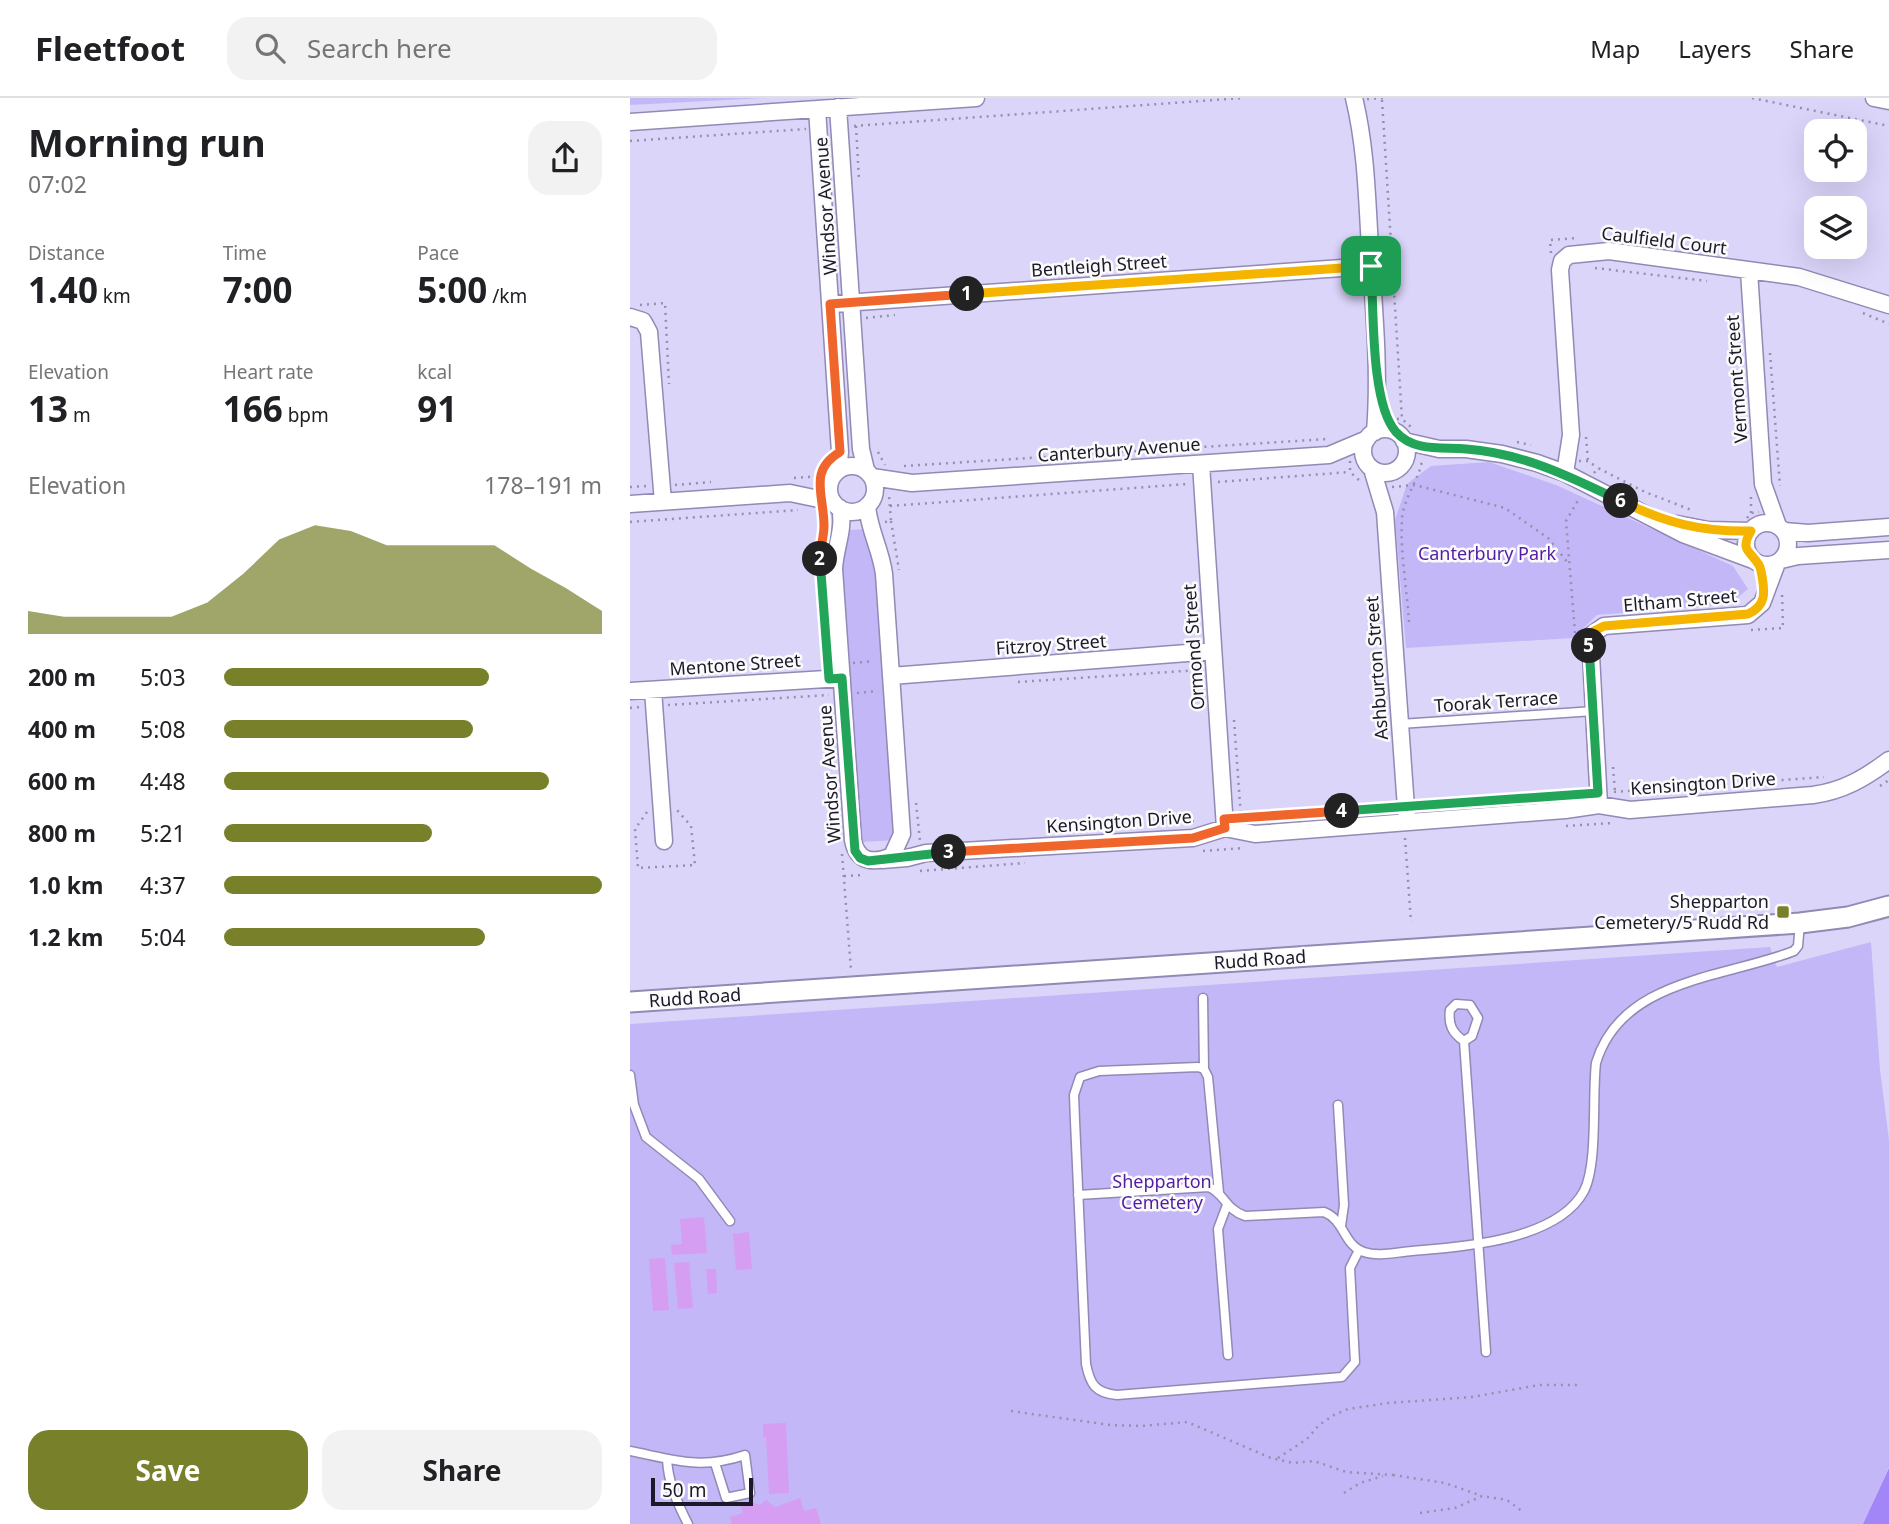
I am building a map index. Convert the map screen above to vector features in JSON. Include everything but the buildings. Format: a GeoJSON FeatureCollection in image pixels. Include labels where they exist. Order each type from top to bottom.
{"type":"FeatureCollection","features":[{"type":"Feature","properties":{"kind":"street"},"geometry":{"type":"LineString","coordinates":[[630,122],[976,98]]}},
{"type":"Feature","properties":{"kind":"street"},"geometry":{"type":"LineString","coordinates":[[1354,98],[1362,129],[1379,393],[1371,435],[1363,450],[1369,467],[1387,474],[1396,474],[1422,454],[1439,449],[1466,449],[1502,454],[1565,473],[1702,542],[1756,562],[1779,562],[1798,556],[1889,550]]}},
{"type":"Feature","properties":{"kind":"street"},"geometry":{"type":"LineString","coordinates":[[1362,129],[1368,98]]}},
{"type":"Feature","properties":{"kind":"street"},"geometry":{"type":"LineString","coordinates":[[1874,98],[1889,101]]}},
{"type":"Feature","properties":{"kind":"street","name":"Windsor Avenue"},"geometry":{"type":"LineString","coordinates":[[838,107],[861,449],[881,485],[875,485],[869,503]]}},
{"type":"Feature","properties":{"kind":"street","name":"Windsor Avenue"},"geometry":{"type":"LineString","coordinates":[[817,109],[840,453],[830,493],[842,530],[834,569],[834,684],[855,851],[860,858],[868,861],[882,860]]}},
{"type":"Feature","properties":{"kind":"street","name":"Caulfield Court"},"geometry":{"type":"LineString","coordinates":[[1565,473],[1571,435],[1560,270],[1562,261],[1569,255],[1609,251],[1799,276],[1889,305]]}},
{"type":"Feature","properties":{"kind":"street","name":"Bentleigh Street"},"geometry":{"type":"LineString","coordinates":[[830,304],[1371,266]]}},
{"type":"Feature","properties":{"kind":"street","name":"Vermont Street"},"geometry":{"type":"LineString","coordinates":[[1749,271],[1763,484],[1762,523]]}},
{"type":"Feature","properties":{"kind":"street"},"geometry":{"type":"LineString","coordinates":[[630,317],[643,321],[649,332],[663,502]]}},
{"type":"Feature","properties":{"kind":"street"},"geometry":{"type":"LineString","coordinates":[[1379,393],[1407,456],[1396,474]]}},
{"type":"Feature","properties":{"kind":"street"},"geometry":{"type":"LineString","coordinates":[[1371,435],[1382,429],[1439,449]]}},
{"type":"Feature","properties":{"kind":"street","name":"Canterbury Avenue"},"geometry":{"type":"LineString","coordinates":[[1329,455],[1371,435]]}},
{"type":"Feature","properties":{"kind":"street","name":"Canterbury Avenue"},"geometry":{"type":"LineString","coordinates":[[830,493],[853,466],[881,485],[1329,455],[1369,467]]}},
{"type":"Feature","properties":{"kind":"street","name":"Ormond Street"},"geometry":{"type":"LineString","coordinates":[[1201,464],[1225,824]]}},
{"type":"Feature","properties":{"kind":"street","name":"Ashburton Street"},"geometry":{"type":"LineString","coordinates":[[1369,467],[1385,512],[1406,822]]}},
{"type":"Feature","properties":{"kind":"street","name":"Ashburton Street"},"geometry":{"type":"LineString","coordinates":[[1385,512],[1396,474]]}},
{"type":"Feature","properties":{"kind":"street"},"geometry":{"type":"LineString","coordinates":[[630,504],[790,493],[830,493],[852,512],[869,503],[870,523],[882,558],[902,834],[892,856],[882,860]]}},
{"type":"Feature","properties":{"kind":"street"},"geometry":{"type":"LineString","coordinates":[[1658,519],[1708,530],[1762,523],[1808,533],[1889,527]]}},
{"type":"Feature","properties":{"kind":"street"},"geometry":{"type":"LineString","coordinates":[[1762,523],[1788,545],[1765,593]]}},
{"type":"Feature","properties":{"kind":"street"},"geometry":{"type":"LineString","coordinates":[[1762,523],[1746,547],[1756,562],[1765,593]]}},
{"type":"Feature","properties":{"kind":"street","name":"Eltham Street"},"geometry":{"type":"LineString","coordinates":[[1604,797],[1589,646],[1594,631],[1604,626],[1748,614],[1762,603],[1765,593]]}},
{"type":"Feature","properties":{"kind":"street","name":"Fitzroy Street"},"geometry":{"type":"LineString","coordinates":[[891,676],[1213,651]]}},
{"type":"Feature","properties":{"kind":"street","name":"Mentone Street"},"geometry":{"type":"LineString","coordinates":[[630,691],[834,684]]}},
{"type":"Feature","properties":{"kind":"street"},"geometry":{"type":"LineString","coordinates":[[653,690],[664,841]]}},
{"type":"Feature","properties":{"kind":"street","name":"Kensington Drive"},"geometry":{"type":"LineString","coordinates":[[882,860],[907,858],[929,847],[1193,838],[1225,824],[1255,834],[1584,809],[1604,797],[1630,810],[1835,792],[1863,778],[1889,760]]}},
{"type":"Feature","properties":{"kind":"street"},"geometry":{"type":"LineString","coordinates":[[902,834],[912,848],[929,847]]}},
{"type":"Feature","properties":{"kind":"street","name":"Rudd Road"},"geometry":{"type":"LineString","coordinates":[[630,1002],[1800,923],[1848,917],[1889,906]]}},
{"type":"Feature","properties":{"kind":"lane","name":"Toorak Terrace"},"geometry":{"type":"LineString","coordinates":[[1400,724],[1594,711]]}},
{"type":"Feature","properties":{"kind":"lane"},"geometry":{"type":"LineString","coordinates":[[1078,1195],[1209,1186],[1219,1193],[1233,1212],[1245,1216],[1324,1212],[1332,1215],[1348,1241],[1359,1250],[1372,1254],[1478,1244],[1541,1226],[1563,1214],[1583,1191],[1590,1171],[1596,1063],[1601,1046],[1614,1025],[1636,1005],[1667,989],[1794,951],[1798,946],[1800,923]]}},
{"type":"Feature","properties":{"kind":"lane"},"geometry":{"type":"LineString","coordinates":[[1203,998],[1204,1069],[1208,1077],[1219,1193]]}},
{"type":"Feature","properties":{"kind":"lane"},"geometry":{"type":"LineString","coordinates":[[1457,1004],[1470,1005],[1478,1018],[1472,1036],[1464,1041],[1456,1036],[1449,1018],[1450,1010],[1457,1004]]}},
{"type":"Feature","properties":{"kind":"lane"},"geometry":{"type":"LineString","coordinates":[[1464,1041],[1486,1352]]}},
{"type":"Feature","properties":{"kind":"lane"},"geometry":{"type":"LineString","coordinates":[[1204,1069],[1198,1067],[1100,1071],[1080,1077],[1074,1095],[1086,1364],[1092,1386],[1108,1394],[1342,1377],[1355,1362],[1350,1268],[1359,1250]]}},
{"type":"Feature","properties":{"kind":"lane"},"geometry":{"type":"LineString","coordinates":[[630,1074],[634,1105],[646,1137],[699,1179],[730,1221]]}},
{"type":"Feature","properties":{"kind":"lane"},"geometry":{"type":"LineString","coordinates":[[1338,1105],[1343,1205],[1341,1226]]}},
{"type":"Feature","properties":{"kind":"lane"},"geometry":{"type":"LineString","coordinates":[[1227,1205],[1218,1229],[1228,1355]]}},
{"type":"Feature","properties":{"kind":"lane"},"geometry":{"type":"LineString","coordinates":[[630,1451],[699,1465],[745,1455],[750,1493],[726,1498],[715,1463]]}},
{"type":"Feature","properties":{"kind":"lane"},"geometry":{"type":"LineString","coordinates":[[667,1459],[668,1473],[678,1504],[688,1524]]}},
{"type":"Feature","properties":{"kind":"path"},"geometry":{"type":"LineString","coordinates":[[840,127],[1242,98]]}},
{"type":"Feature","properties":{"kind":"path"},"geometry":{"type":"LineString","coordinates":[[1752,98],[1889,126]]}},
{"type":"Feature","properties":{"kind":"path"},"geometry":{"type":"LineString","coordinates":[[630,141],[818,128]]}},
{"type":"Feature","properties":{"kind":"path"},"geometry":{"type":"LineString","coordinates":[[1584,267],[1709,281]]}},
{"type":"Feature","properties":{"kind":"path"},"geometry":{"type":"LineString","coordinates":[[1851,308],[1889,324]]}},
{"type":"Feature","properties":{"kind":"path"},"geometry":{"type":"LineString","coordinates":[[1762,523],[1782,511],[1770,353]]}},
{"type":"Feature","properties":{"kind":"path"},"geometry":{"type":"LineString","coordinates":[[1586,435],[1588,461]]}},
{"type":"Feature","properties":{"kind":"path"},"geometry":{"type":"LineString","coordinates":[[900,466],[1335,438]]}},
{"type":"Feature","properties":{"kind":"path"},"geometry":{"type":"LineString","coordinates":[[861,449],[874,446],[887,467],[881,485],[891,521],[899,573]]}},
{"type":"Feature","properties":{"kind":"path"},"geometry":{"type":"LineString","coordinates":[[821,546],[830,493],[819,476],[832,455],[840,453]]}},
{"type":"Feature","properties":{"kind":"path"},"geometry":{"type":"LineString","coordinates":[[1409,627],[1402,518],[1410,486],[1422,467],[1422,454]]}},
{"type":"Feature","properties":{"kind":"path"},"geometry":{"type":"LineString","coordinates":[[1575,635],[1566,521],[1598,468],[1645,492],[1698,513]]}},
{"type":"Feature","properties":{"kind":"path"},"geometry":{"type":"LineString","coordinates":[[881,485],[1202,483],[1350,472]]}},
{"type":"Feature","properties":{"kind":"path"},"geometry":{"type":"LineString","coordinates":[[1396,474],[1410,486],[1505,508],[1548,538],[1570,565]]}},
{"type":"Feature","properties":{"kind":"path"},"geometry":{"type":"LineString","coordinates":[[630,522],[830,493]]}},
{"type":"Feature","properties":{"kind":"path"},"geometry":{"type":"LineString","coordinates":[[870,523],[891,521]]}},
{"type":"Feature","properties":{"kind":"path"},"geometry":{"type":"LineString","coordinates":[[1744,631],[1783,628],[1781,602],[1784,582]]}},
{"type":"Feature","properties":{"kind":"path"},"geometry":{"type":"LineString","coordinates":[[1613,766],[1604,797],[1834,776]]}},
{"type":"Feature","properties":{"kind":"path"},"geometry":{"type":"LineString","coordinates":[[916,800],[919,841],[929,847]]}},
{"type":"Feature","properties":{"kind":"path"},"geometry":{"type":"LineString","coordinates":[[1141,825],[1196,821]]}},
{"type":"Feature","properties":{"kind":"path"},"geometry":{"type":"LineString","coordinates":[[1225,824],[1406,822],[1411,922]]}},
{"type":"Feature","properties":{"kind":"path"},"geometry":{"type":"LineString","coordinates":[[842,848],[851,972]]}},
{"type":"Feature","properties":{"kind":"path"},"geometry":{"type":"LineString","coordinates":[[1276,1459],[1307,1439],[1319,1425],[1348,1409],[1388,1403],[1472,1397],[1539,1385],[1582,1385]]}},
{"type":"Feature","properties":{"kind":"path"},"geometry":{"type":"LineString","coordinates":[[1011,1411],[1141,1426],[1187,1422],[1276,1459],[1293,1463],[1314,1461],[1346,1472],[1393,1475],[1445,1483],[1482,1496],[1507,1500],[1523,1512]]}},
{"type":"Feature","properties":{"kind":"path"},"geometry":{"type":"LineString","coordinates":[[1344,1493],[1360,1483],[1393,1475]]}},
{"type":"Feature","properties":{"kind":"path"},"geometry":{"type":"LineString","coordinates":[[1420,1513],[1455,1508],[1482,1496]]}},
{"type":"Feature","properties":{"kind":"green space"},"geometry":{"type":"Polygon","coordinates":[[[630,98],[766,98],[630,105],[630,98]]]}},
{"type":"Feature","properties":{"kind":"green space","name":"Canterbury Park"},"geometry":{"type":"Polygon","coordinates":[[[1489,462],[1556,485],[1733,566],[1748,589],[1730,604],[1597,615],[1573,638],[1406,648],[1395,520],[1407,484],[1431,466],[1489,462]]]}},
{"type":"Feature","properties":{"kind":"green space"},"geometry":{"type":"Polygon","coordinates":[[[866,529],[877,561],[897,840],[861,842],[842,563],[849,530],[866,529]]]}},
{"type":"Feature","properties":{"kind":"green space","name":"Shepparton Cemetery"},"geometry":{"type":"Polygon","coordinates":[[[1871,942],[1880,1070],[1889,1140],[1889,1467],[1863,1524],[630,1524],[630,1024],[1770,947],[1777,967],[1871,942]]]}},
{"type":"Feature","properties":{"kind":"shaded area"},"geometry":{"type":"Polygon","coordinates":[[[1889,1468],[1889,1524],[1863,1524],[1889,1468]]]}},
{"type":"Feature","properties":{"kind":"place","name":"Shepparton Cemetery/5 Rudd Rd"},"geometry":{"type":"Point","coordinates":[1783,912]}},
{"type":"Feature","properties":{"kind":"route"},"geometry":{"type":"LineString","coordinates":[[1371,266],[1379,393],[1395,432],[1405,441],[1439,449],[1466,449],[1502,454],[1536,463],[1565,473],[1658,519],[1687,527],[1730,532],[1751,531],[1746,547],[1748,554],[1759,564],[1765,593],[1756,610],[1738,616],[1604,626],[1594,631],[1590,636],[1589,646],[1598,793],[1224,819],[1225,828],[1193,838],[926,853],[907,858],[868,861],[860,858],[855,851],[853,840],[842,678],[829,679],[820,556],[824,526],[819,476],[832,455],[840,453],[830,304],[1371,266]]}}]}
